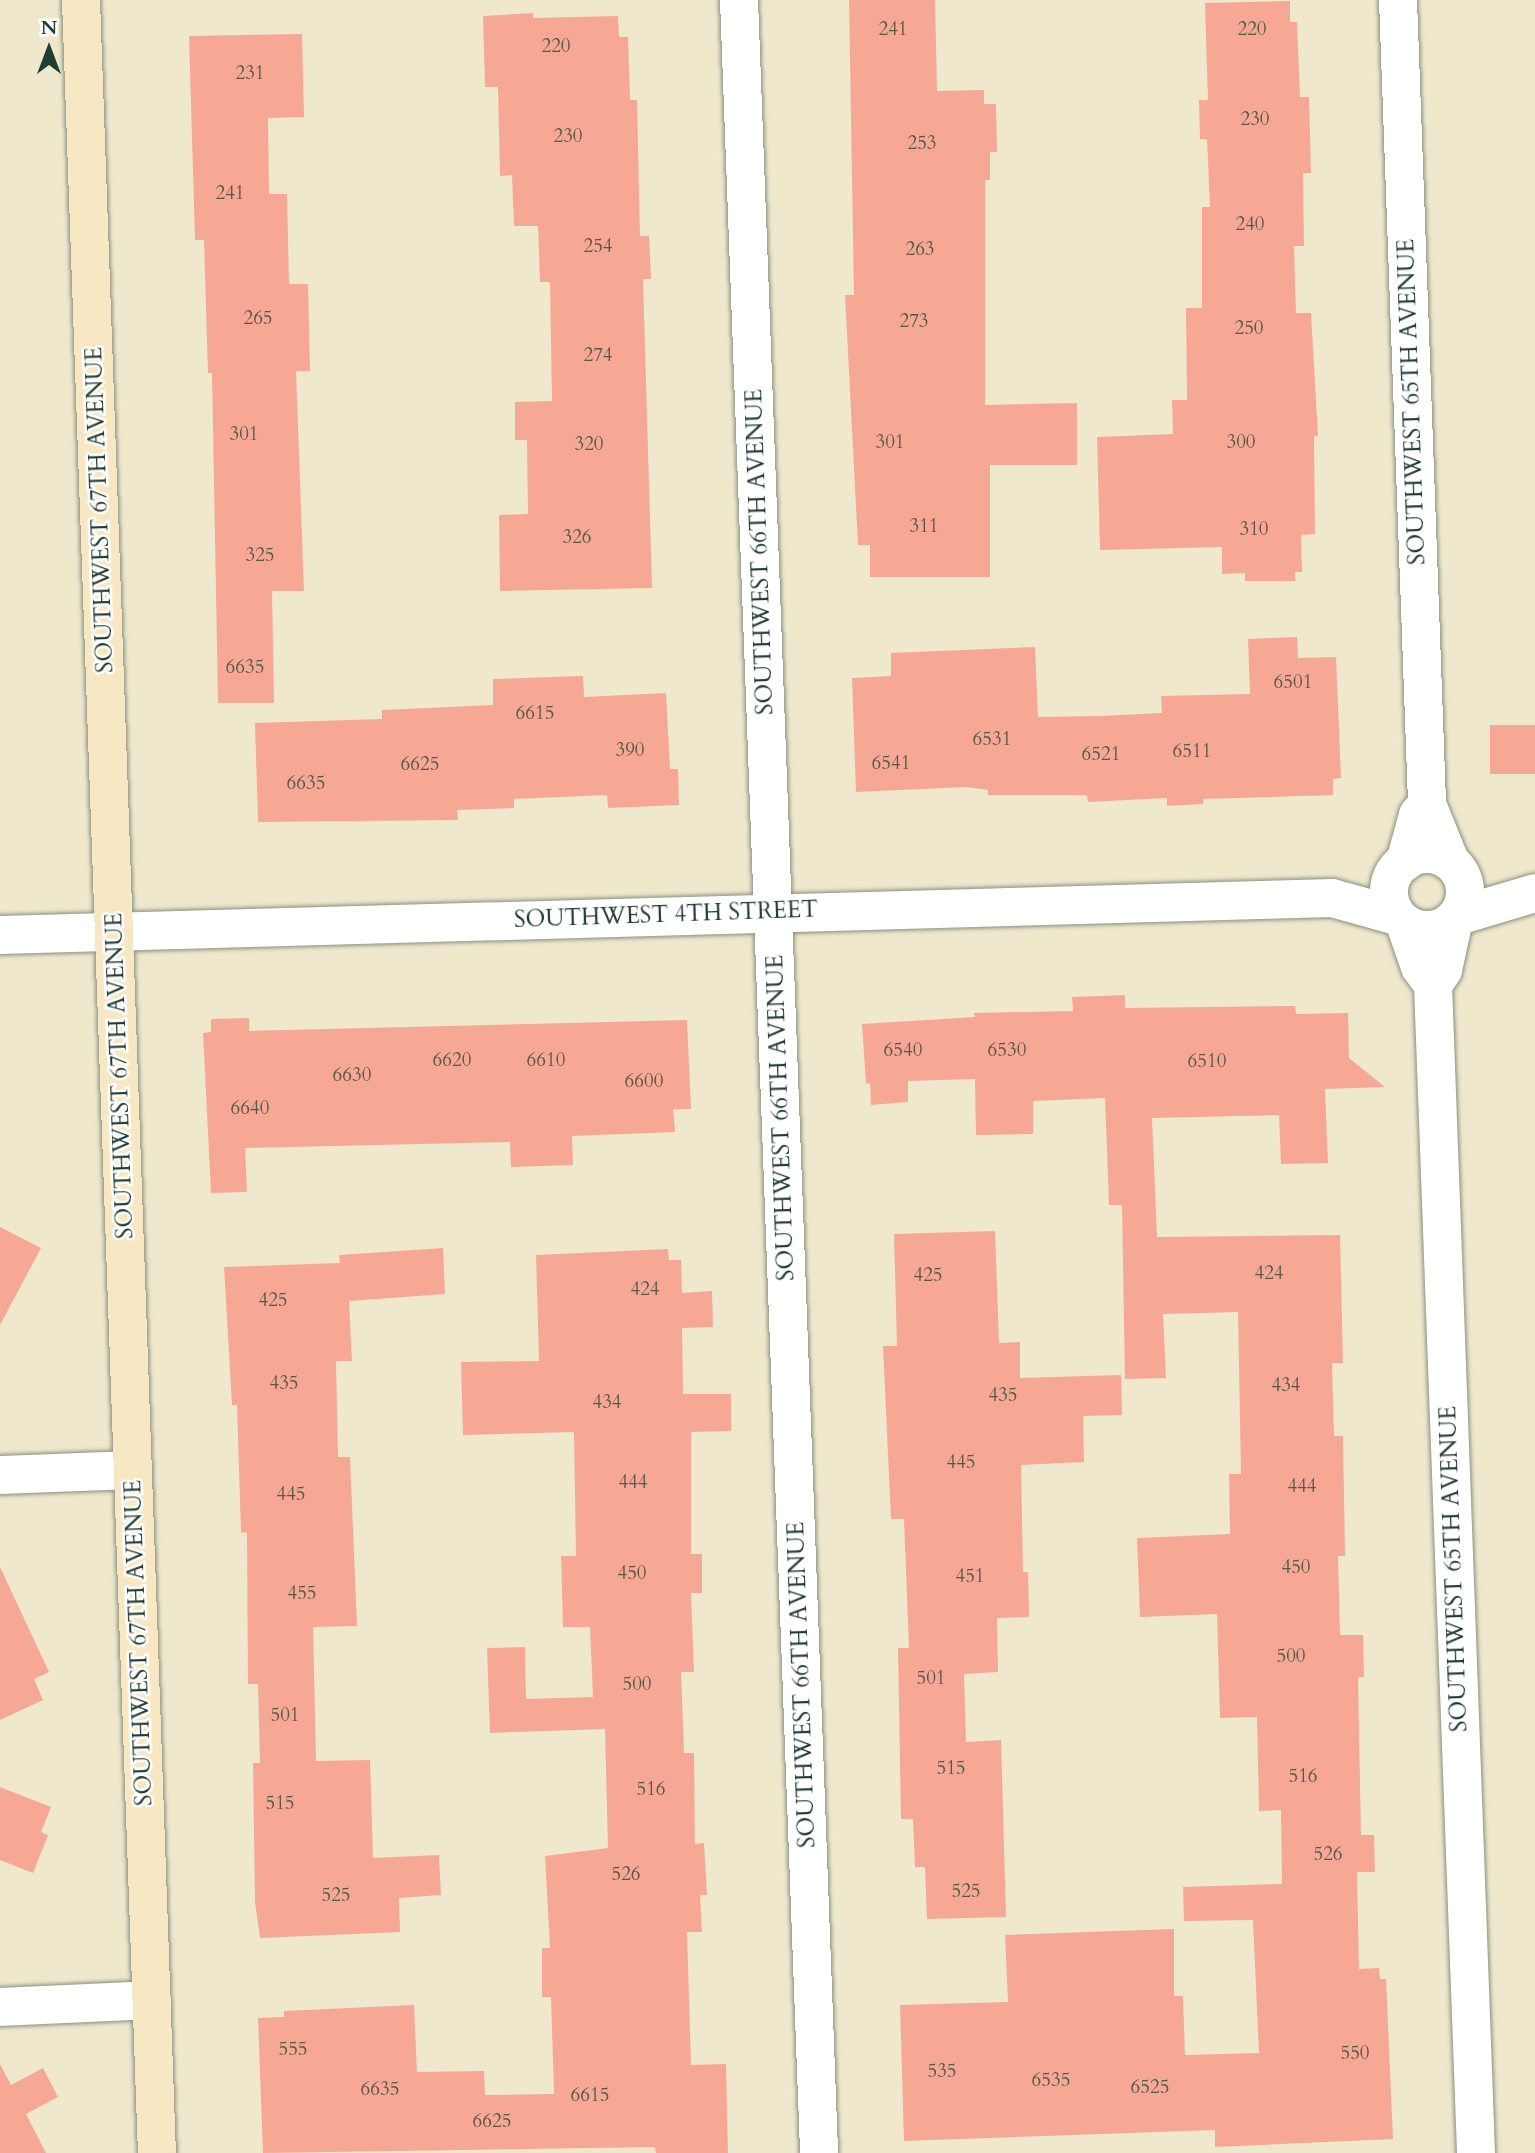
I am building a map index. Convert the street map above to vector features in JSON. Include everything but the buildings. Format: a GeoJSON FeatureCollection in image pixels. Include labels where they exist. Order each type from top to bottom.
{"type":"FeatureCollection","features":[{"type":"Feature","properties":{"kind":"main road","name":"SOUTHWEST 67TH AVENUE"},"geometry":{"type":"LineString","coordinates":[[81,0],[157,2153]]}},
{"type":"Feature","properties":{"kind":"street","name":"SOUTHWEST 66TH AVENUE"},"geometry":{"type":"LineString","coordinates":[[739,0],[819,2153]]}},
{"type":"Feature","properties":{"kind":"street","name":"SOUTHWEST 65TH AVENUE"},"geometry":{"type":"LineString","coordinates":[[1398,0],[1427,804],[1453,865]]}},
{"type":"Feature","properties":{"kind":"street","name":"SOUTHWEST 65TH AVENUE"},"geometry":{"type":"LineString","coordinates":[[1400,866],[1418,815],[1427,804]]}},
{"type":"Feature","properties":{"kind":"street","name":"SOUTHWEST 4TH STREET"},"geometry":{"type":"LineString","coordinates":[[1332,898],[1344,884],[1400,866],[1427,854],[1529,893]]}},
{"type":"Feature","properties":{"kind":"street"},"geometry":{"type":"LineString","coordinates":[[1453,865],[1465,887],[1456,918]]}},
{"type":"Feature","properties":{"kind":"street"},"geometry":{"type":"LineString","coordinates":[[1400,866],[1389,893],[1401,920]]}},
{"type":"Feature","properties":{"kind":"street","name":"SOUTHWEST 4TH STREET"},"geometry":{"type":"LineString","coordinates":[[0,935],[1332,898],[1431,931],[1456,918],[1507,905],[1529,893]]}},
{"type":"Feature","properties":{"kind":"street","name":"SOUTHWEST 65TH AVENUE"},"geometry":{"type":"LineString","coordinates":[[1433,985],[1443,970],[1456,918]]}},
{"type":"Feature","properties":{"kind":"street","name":"SOUTHWEST 65TH AVENUE"},"geometry":{"type":"LineString","coordinates":[[1401,920],[1420,967],[1433,985],[1476,2153]]}},
{"type":"Feature","properties":{"kind":"street"},"geometry":{"type":"LineString","coordinates":[[0,1475],[133,1470]]}},
{"type":"Feature","properties":{"kind":"street"},"geometry":{"type":"LineString","coordinates":[[0,2007],[152,2000]]}}]}
